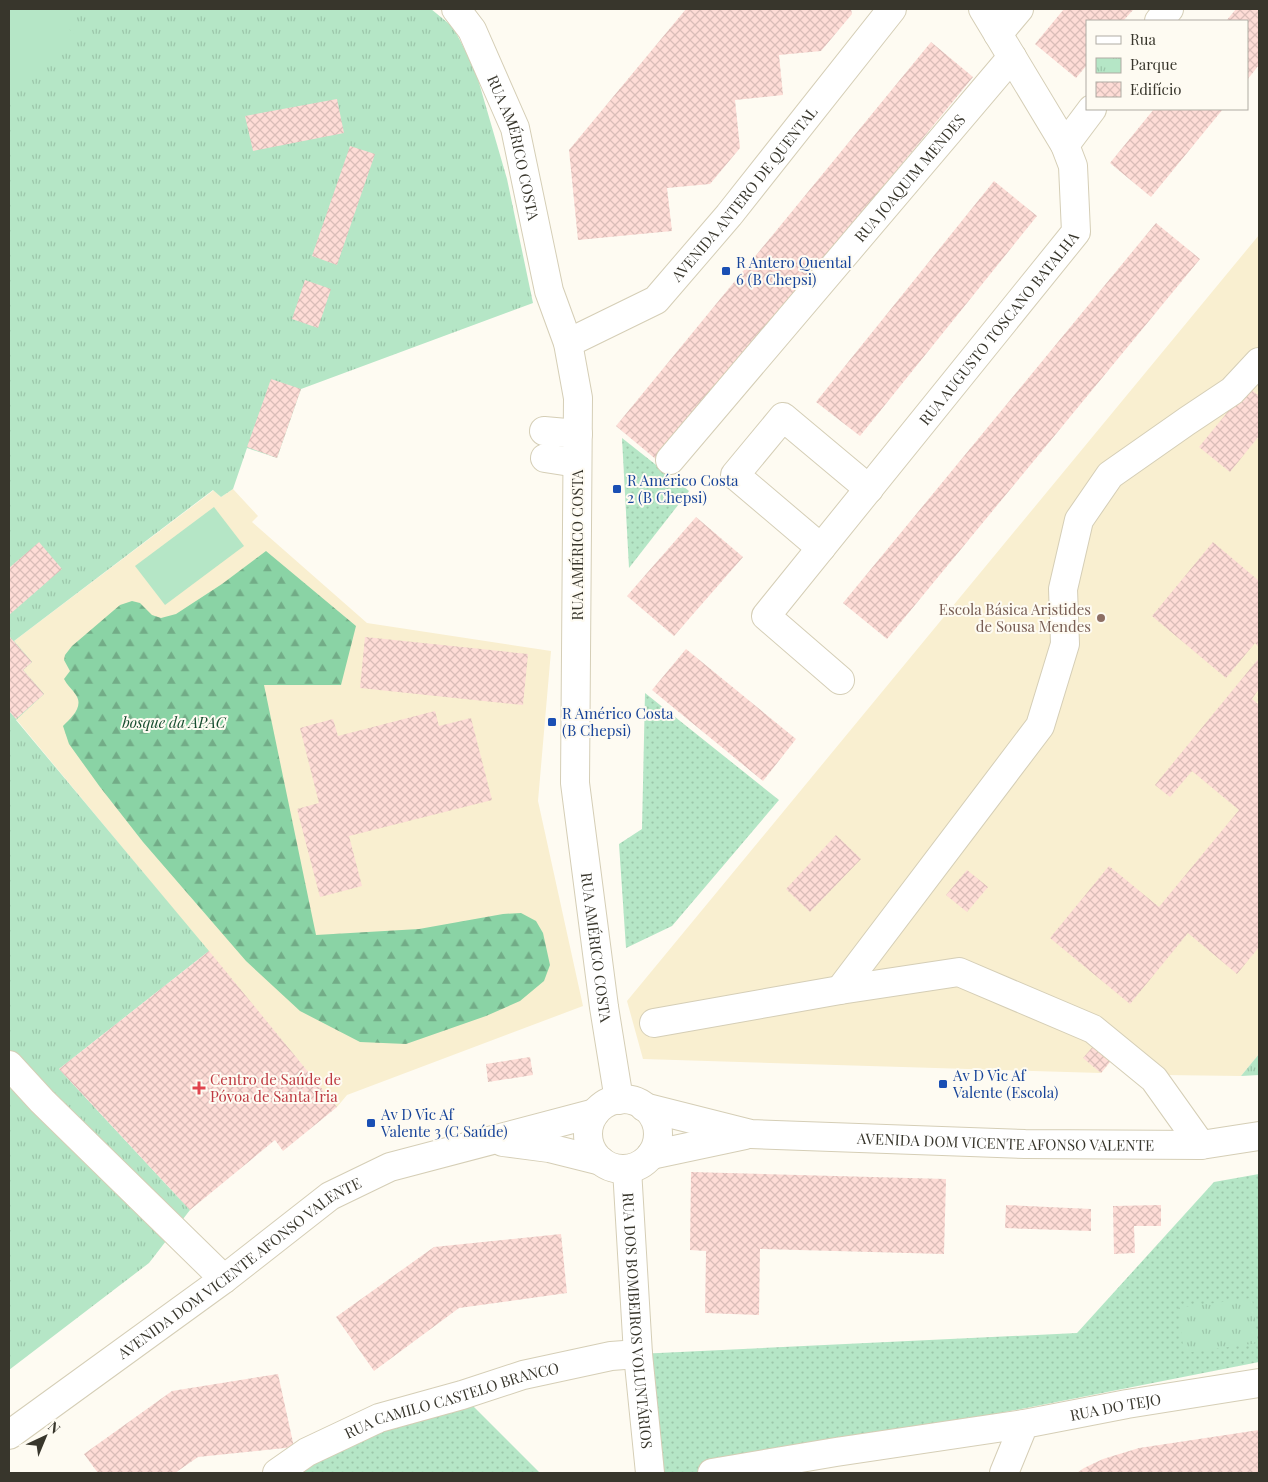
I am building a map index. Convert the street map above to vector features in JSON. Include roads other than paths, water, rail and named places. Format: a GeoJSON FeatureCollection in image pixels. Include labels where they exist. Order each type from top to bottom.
{"type":"FeatureCollection","features":[{"type":"Feature","properties":{"kind":"street","name":"RUA AMÉRICO COSTA"},"geometry":{"type":"LineString","coordinates":[[456,9],[472,30],[516,128],[549,291],[568,342],[578,398],[575,783],[604,1008],[632,1104]]}},
{"type":"Feature","properties":{"kind":"street","name":"AVENIDA ANTERO DE QUENTAL"},"geometry":{"type":"LineString","coordinates":[[568,342],[656,300],[729,215],[892,9]]}},
{"type":"Feature","properties":{"kind":"street","name":"RUA AUGUSTO TOSCANO BATALHA"},"geometry":{"type":"LineString","coordinates":[[840,680],[766,616],[1076,232],[1073,166],[1065,145],[983,9]]}},
{"type":"Feature","properties":{"kind":"street"},"geometry":{"type":"LineString","coordinates":[[998,34],[1019,9]]}},
{"type":"Feature","properties":{"kind":"street"},"geometry":{"type":"LineString","coordinates":[[1160,20],[1169,9]]}},
{"type":"Feature","properties":{"kind":"street","name":"RUA JOAQUIM MENDES"},"geometry":{"type":"LineString","coordinates":[[670,460],[1012,57]]}},
{"type":"Feature","properties":{"kind":"street"},"geometry":{"type":"LineString","coordinates":[[1065,145],[1091,110]]}},
{"type":"Feature","properties":{"kind":"street"},"geometry":{"type":"LineString","coordinates":[[840,990],[1040,726],[1065,644],[1064,589],[1078,520],[1110,475],[1232,391],[1259,362]]}},
{"type":"Feature","properties":{"kind":"street"},"geometry":{"type":"LineString","coordinates":[[821,548],[734,475],[783,417],[869,489]]}},
{"type":"Feature","properties":{"kind":"street"},"geometry":{"type":"LineString","coordinates":[[544,431],[578,434]]}},
{"type":"Feature","properties":{"kind":"street"},"geometry":{"type":"LineString","coordinates":[[545,458],[578,463]]}},
{"type":"Feature","properties":{"kind":"street"},"geometry":{"type":"LineString","coordinates":[[654,1023],[840,990],[959,972],[1093,1030],[1154,1079],[1201,1145]]}},
{"type":"Feature","properties":{"kind":"street"},"geometry":{"type":"LineString","coordinates":[[9,1065],[48,1108],[224,1279]]}},
{"type":"Feature","properties":{"kind":"street"},"geometry":{"type":"LineString","coordinates":[[610,1102],[632,1104],[652,1115],[657,1125],[658,1136],[656,1146],[651,1155],[636,1167],[617,1169],[600,1161],[593,1153],[589,1143],[588,1132],[590,1122],[602,1106],[610,1102]]}},
{"type":"Feature","properties":{"kind":"street","name":"AVENIDA DOM VICENTE AFONSO VALENTE"},"geometry":{"type":"LineString","coordinates":[[632,1104],[751,1134],[1025,1144],[1201,1145],[1259,1136]]}},
{"type":"Feature","properties":{"kind":"street","name":"AVENIDA DOM VICENTE AFONSO VALENTE"},"geometry":{"type":"LineString","coordinates":[[9,1435],[224,1279],[330,1196],[390,1167],[595,1113]]}},
{"type":"Feature","properties":{"kind":"street","name":"AVENIDA DOM VICENTE AFONSO VALENTE"},"geometry":{"type":"LineString","coordinates":[[651,1155],[751,1134]]}},
{"type":"Feature","properties":{"kind":"street","name":"AVENIDA DOM VICENTE AFONSO VALENTE"},"geometry":{"type":"LineString","coordinates":[[490,1140],[549,1148],[600,1161]]}},
{"type":"Feature","properties":{"kind":"street","name":"RUA DOS BOMBEIROS VOLUNTÁRIOS"},"geometry":{"type":"LineString","coordinates":[[627,1169],[638,1354],[650,1473]]}},
{"type":"Feature","properties":{"kind":"street","name":"RUA CAMILO CASTELO BRANCO"},"geometry":{"type":"LineString","coordinates":[[277,1473],[308,1452],[379,1418],[462,1395],[524,1375],[612,1356],[638,1354]]}},
{"type":"Feature","properties":{"kind":"street","name":"RUA DO TEJO"},"geometry":{"type":"LineString","coordinates":[[712,1473],[836,1452],[1024,1424],[1127,1404],[1259,1383]]}},
{"type":"Feature","properties":{"kind":"street"},"geometry":{"type":"LineString","coordinates":[[1004,1473],[1024,1424]]}},
{"type":"Feature","properties":{"kind":"place","name":"R Antero Quental 6 (B Chepsi)"},"geometry":{"type":"Point","coordinates":[726,271]}},
{"type":"Feature","properties":{"kind":"place","name":"R Américo Costa 2 (B Chepsi)"},"geometry":{"type":"Point","coordinates":[617,489]}},
{"type":"Feature","properties":{"kind":"place","name":"Escola Básica Aristides de Sousa Mendes"},"geometry":{"type":"Point","coordinates":[1101,618]}},
{"type":"Feature","properties":{"kind":"place","name":"R Américo Costa (B Chepsi)"},"geometry":{"type":"Point","coordinates":[552,722]}},
{"type":"Feature","properties":{"kind":"place","name":"Av D Vic Af Valente (Escola)"},"geometry":{"type":"Point","coordinates":[943,1084]}},
{"type":"Feature","properties":{"kind":"place","name":"Centro de Saúde de Póvoa de Santa Iria"},"geometry":{"type":"Point","coordinates":[199,1088]}},
{"type":"Feature","properties":{"kind":"place","name":"Av D Vic Af Valente 3 (C Saúde)"},"geometry":{"type":"Point","coordinates":[371,1123]}},
{"type":"Feature","properties":{"kind":"park label","name":"bosque da APAC"},"geometry":{"type":"Point","coordinates":[174,722]}}]}
